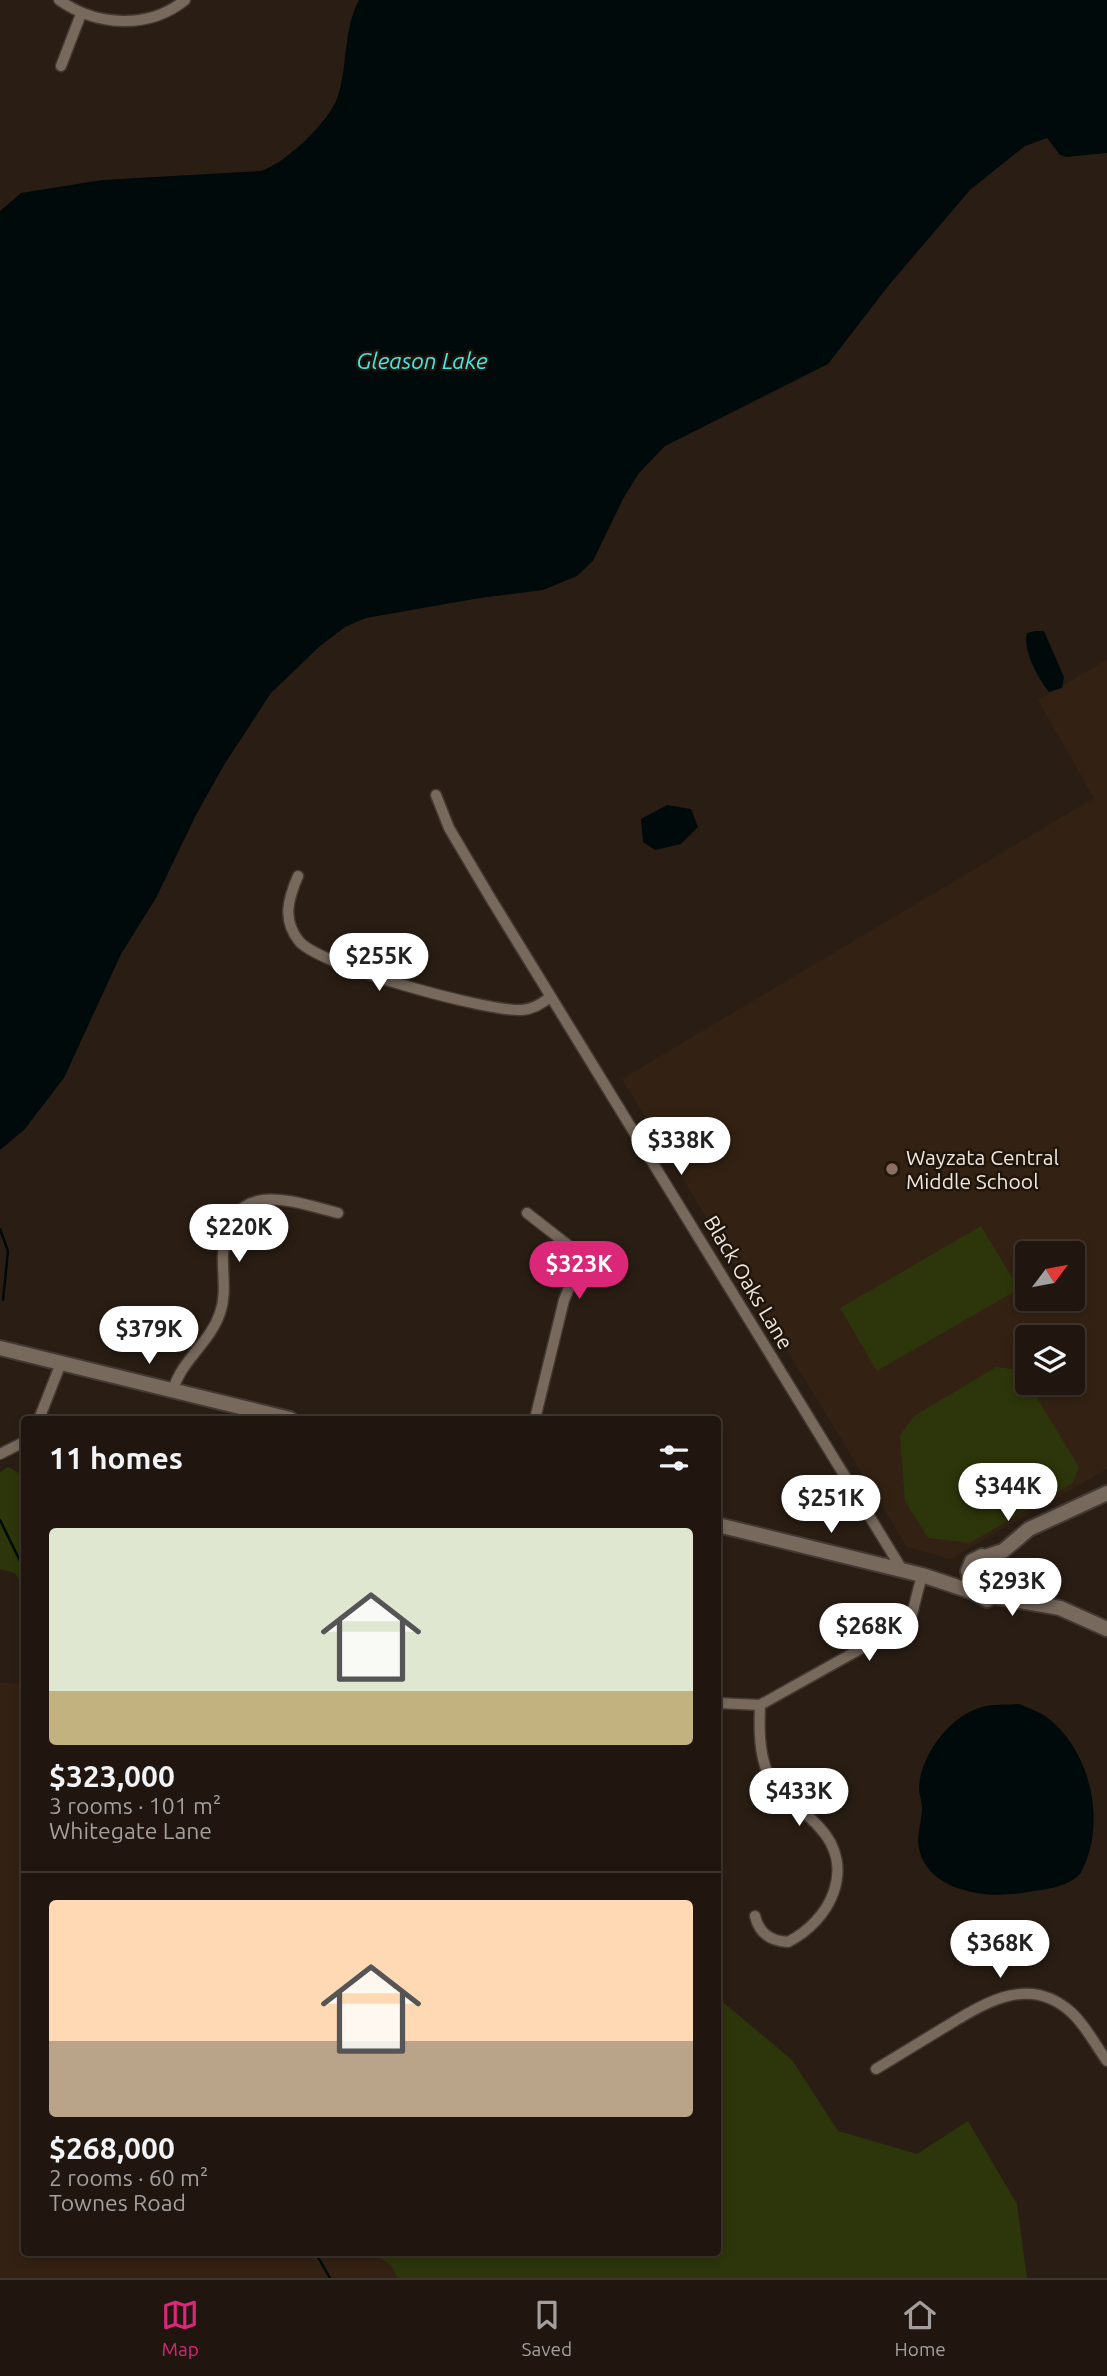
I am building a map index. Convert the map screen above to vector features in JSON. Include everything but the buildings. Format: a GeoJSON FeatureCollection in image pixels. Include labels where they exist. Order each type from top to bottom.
{"type":"FeatureCollection","features":[{"type":"Feature","properties":{"kind":"main road"},"geometry":{"type":"LineString","coordinates":[[0,1348],[278,1416]]}},
{"type":"Feature","properties":{"kind":"main road"},"geometry":{"type":"LineString","coordinates":[[973,1592],[968,1571],[972,1561],[1003,1551],[1028,1529],[1040,1526],[1107,1493]]}},
{"type":"Feature","properties":{"kind":"main road"},"geometry":{"type":"LineString","coordinates":[[721,1526],[928,1577],[973,1592],[986,1600],[999,1592]]}},
{"type":"Feature","properties":{"kind":"main road"},"geometry":{"type":"LineString","coordinates":[[999,1567],[1034,1537],[1040,1526]]}},
{"type":"Feature","properties":{"kind":"main road"},"geometry":{"type":"LineString","coordinates":[[988,1556],[999,1567],[999,1592]]}},
{"type":"Feature","properties":{"kind":"main road"},"geometry":{"type":"LineString","coordinates":[[928,1577],[968,1571]]}},
{"type":"Feature","properties":{"kind":"main road"},"geometry":{"type":"LineString","coordinates":[[999,1592],[1035,1605],[1060,1608],[1107,1629]]}},
{"type":"Feature","properties":{"kind":"street"},"geometry":{"type":"LineString","coordinates":[[59,0],[82,14],[114,21],[142,20],[161,14],[184,0]]}},
{"type":"Feature","properties":{"kind":"street"},"geometry":{"type":"LineString","coordinates":[[61,66],[82,14]]}},
{"type":"Feature","properties":{"kind":"street","name":"Black Oaks Lane"},"geometry":{"type":"LineString","coordinates":[[436,794],[449,828],[903,1572]]}},
{"type":"Feature","properties":{"kind":"street"},"geometry":{"type":"LineString","coordinates":[[298,876],[290,895],[289,925],[301,943],[317,954],[372,975],[477,1004],[532,1009],[551,997]]}},
{"type":"Feature","properties":{"kind":"street"},"geometry":{"type":"LineString","coordinates":[[173,1390],[180,1369],[214,1326],[220,1312],[227,1233],[244,1207],[267,1197],[279,1197],[338,1213]]}},
{"type":"Feature","properties":{"kind":"street"},"geometry":{"type":"LineString","coordinates":[[527,1213],[568,1245],[575,1265],[537,1416]]}},
{"type":"Feature","properties":{"kind":"street"},"geometry":{"type":"LineString","coordinates":[[40,1416],[61,1363]]}},
{"type":"Feature","properties":{"kind":"street"},"geometry":{"type":"LineString","coordinates":[[0,1454],[21,1444]]}},
{"type":"Feature","properties":{"kind":"street"},"geometry":{"type":"LineString","coordinates":[[721,1703],[760,1705],[896,1629],[912,1614],[928,1577]]}},
{"type":"Feature","properties":{"kind":"street"},"geometry":{"type":"LineString","coordinates":[[755,1916],[757,1924],[769,1938],[788,1942],[816,1924],[827,1911],[837,1879],[834,1853],[823,1830],[788,1800],[768,1774],[760,1743],[760,1705]]}},
{"type":"Feature","properties":{"kind":"street"},"geometry":{"type":"LineString","coordinates":[[876,2069],[984,2003],[1014,1993],[1031,1993],[1061,2004],[1074,2014],[1107,2061]]}},
{"type":"Feature","properties":{"kind":"shaded area","name":"Wayzata Central Middle School"},"geometry":{"type":"Polygon","coordinates":[[[1107,660],[1107,1469],[950,1559],[907,1547],[622,1079],[1094,798],[1038,700],[1107,660]]]}},
{"type":"Feature","properties":{"kind":"shaded area"},"geometry":{"type":"Polygon","coordinates":[[[0,1682],[16,1684],[21,1688],[21,2256],[378,2256],[392,2266],[397,2278],[0,2278],[0,1682]]]}},
{"type":"Feature","properties":{"kind":"green space"},"geometry":{"type":"Polygon","coordinates":[[[981,1226],[1015,1282],[1015,1291],[877,1371],[840,1308],[981,1226]]]}},
{"type":"Feature","properties":{"kind":"green space"},"geometry":{"type":"Polygon","coordinates":[[[996,1367],[1015,1369],[1015,1395],[1035,1395],[1079,1467],[1073,1483],[970,1543],[928,1538],[905,1501],[900,1435],[914,1416],[996,1367]]]}},
{"type":"Feature","properties":{"kind":"green space"},"geometry":{"type":"Polygon","coordinates":[[[8,1467],[21,1474],[21,1582],[15,1573],[0,1569],[0,1472],[8,1467]]]}},
{"type":"Feature","properties":{"kind":"green space"},"geometry":{"type":"Polygon","coordinates":[[[721,2001],[792,2060],[838,2131],[917,2154],[968,2121],[1017,2204],[1027,2278],[397,2278],[392,2266],[378,2256],[721,2256],[721,2001]]]}},
{"type":"Feature","properties":{"kind":"water","name":"Gleason Lake"},"geometry":{"type":"Polygon","coordinates":[[[359,0],[1107,0],[1107,153],[1066,157],[1060,155],[1047,138],[1025,146],[970,190],[889,285],[828,364],[665,446],[639,473],[623,499],[593,561],[577,576],[543,590],[366,618],[345,627],[320,646],[271,693],[224,765],[196,815],[156,898],[121,954],[64,1078],[24,1130],[0,1150],[0,211],[21,193],[102,180],[261,171],[271,167],[306,140],[333,106],[341,84],[350,23],[359,0]]]}},
{"type":"Feature","properties":{"kind":"water"},"geometry":{"type":"Polygon","coordinates":[[[1044,631],[1064,677],[1062,688],[1049,692],[1032,664],[1026,640],[1027,633],[1044,631]]]}},
{"type":"Feature","properties":{"kind":"water"},"geometry":{"type":"Polygon","coordinates":[[[667,805],[691,809],[698,827],[681,844],[655,850],[643,842],[641,819],[667,805]]]}},
{"type":"Feature","properties":{"kind":"water"},"geometry":{"type":"Polygon","coordinates":[[[1019,1704],[1048,1718],[1076,1751],[1091,1792],[1094,1814],[1088,1856],[1080,1874],[1068,1883],[1053,1888],[1008,1895],[960,1889],[934,1874],[919,1849],[922,1807],[919,1791],[924,1765],[938,1740],[959,1719],[982,1707],[1019,1704]]]}},
{"type":"Feature","properties":{"kind":"waterway"},"geometry":{"type":"LineString","coordinates":[[0,1229],[8,1251],[3,1300]]}},
{"type":"Feature","properties":{"kind":"waterway"},"geometry":{"type":"LineString","coordinates":[[0,1520],[21,1563]]}},
{"type":"Feature","properties":{"kind":"waterway"},"geometry":{"type":"LineString","coordinates":[[317,2256],[330,2278]]}},
{"type":"Feature","properties":{"kind":"place","name":"Wayzata Central Middle School"},"geometry":{"type":"Point","coordinates":[892,1169]}}]}
